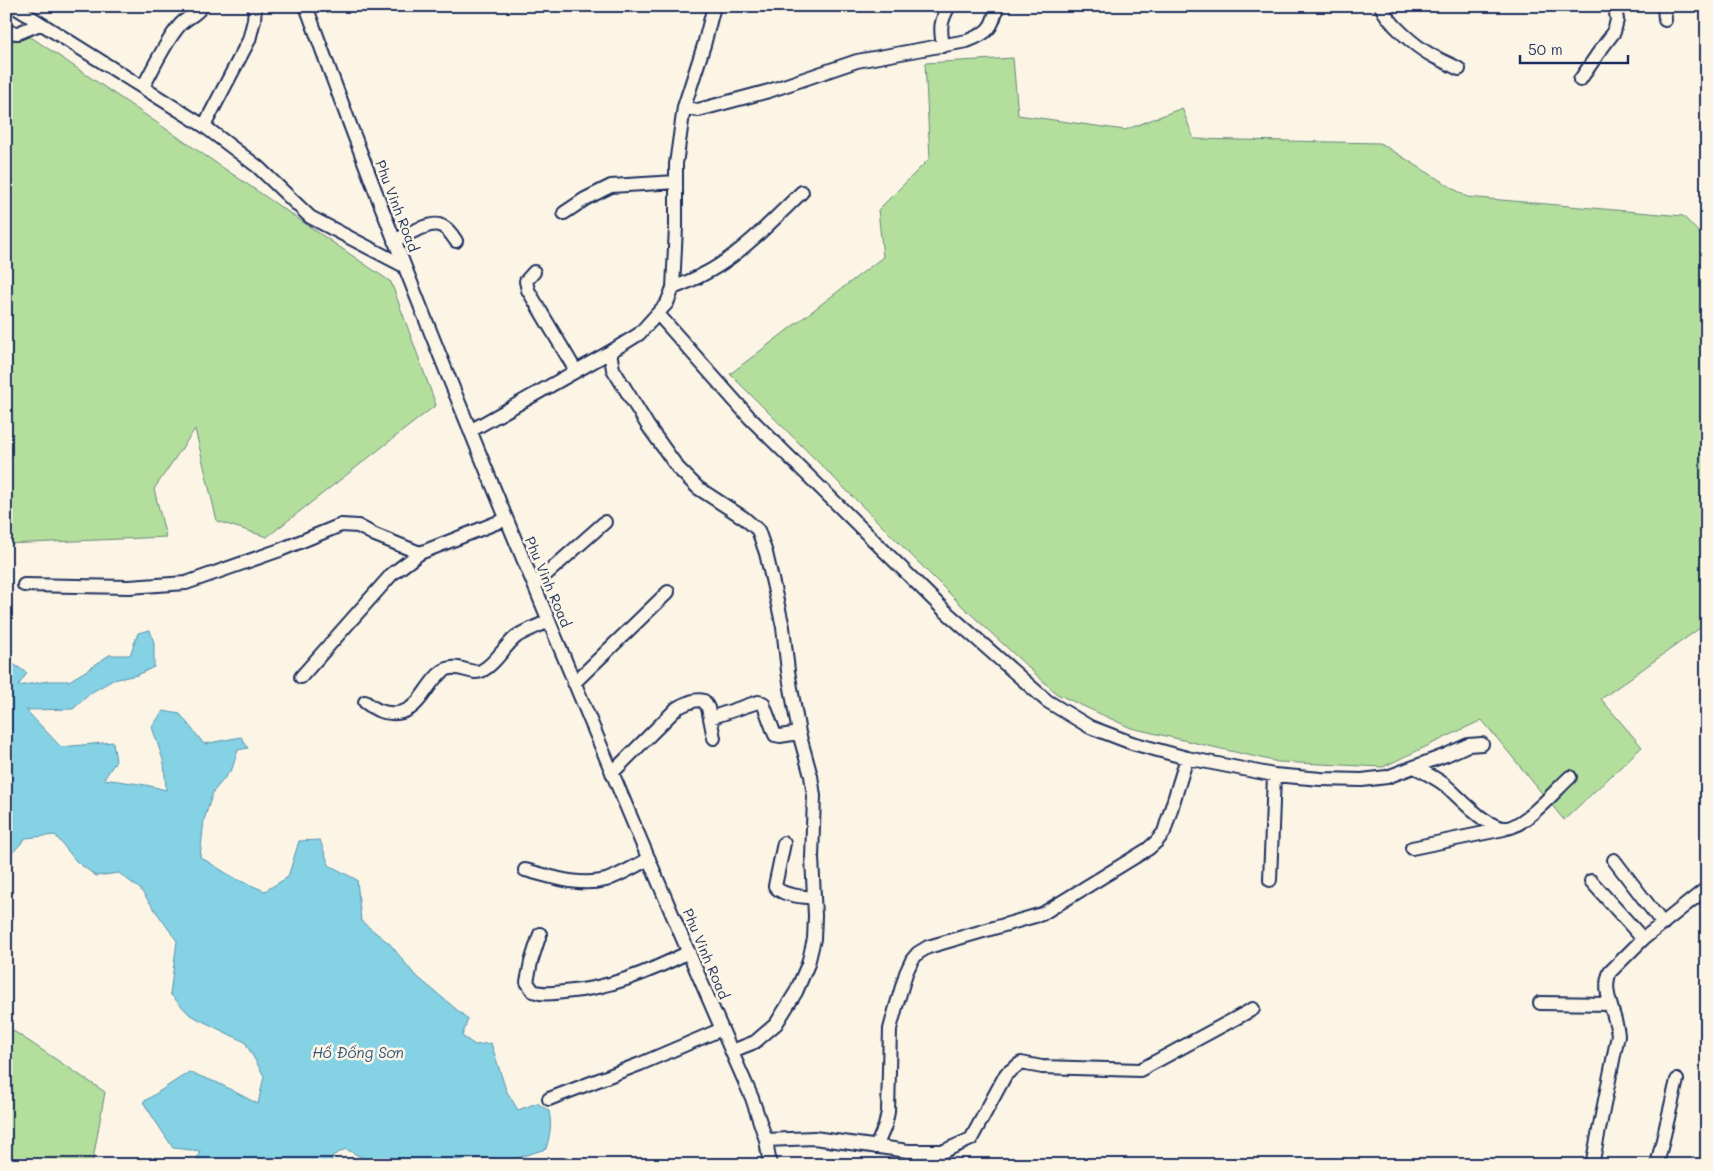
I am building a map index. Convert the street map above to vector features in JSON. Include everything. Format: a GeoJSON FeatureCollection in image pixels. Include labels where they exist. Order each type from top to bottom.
{"type":"FeatureCollection","features":[{"type":"Feature","properties":{"kind":"street"},"geometry":{"type":"LineString","coordinates":[[13,6],[204,126],[258,167],[310,216],[404,266]]}},
{"type":"Feature","properties":{"kind":"street"},"geometry":{"type":"LineString","coordinates":[[143,87],[171,36],[181,24],[194,16],[202,6]]}},
{"type":"Feature","properties":{"kind":"street"},"geometry":{"type":"LineString","coordinates":[[204,126],[249,40],[255,6]]}},
{"type":"Feature","properties":{"kind":"street","name":"Phu Vinh Road"},"geometry":{"type":"LineString","coordinates":[[306,6],[394,241],[470,431],[612,773],[752,1098],[766,1140],[770,1165]]}},
{"type":"Feature","properties":{"kind":"street"},"geometry":{"type":"LineString","coordinates":[[470,431],[639,334],[667,303],[673,288],[678,140],[684,107],[704,45],[714,6]]}},
{"type":"Feature","properties":{"kind":"street"},"geometry":{"type":"LineString","coordinates":[[943,46],[941,21],[950,6]]}},
{"type":"Feature","properties":{"kind":"street"},"geometry":{"type":"LineString","coordinates":[[684,107],[698,110],[769,91],[857,61],[967,41],[982,34],[994,22],[997,6]]}},
{"type":"Feature","properties":{"kind":"street"},"geometry":{"type":"LineString","coordinates":[[1381,6],[1386,16],[1429,55],[1459,69]]}},
{"type":"Feature","properties":{"kind":"street"},"geometry":{"type":"LineString","coordinates":[[1580,80],[1614,32],[1617,20],[1615,6]]}},
{"type":"Feature","properties":{"kind":"street"},"geometry":{"type":"LineString","coordinates":[[1664,6],[1665,20]]}},
{"type":"Feature","properties":{"kind":"street"},"geometry":{"type":"LineString","coordinates":[[6,32],[18,33],[40,24]]}},
{"type":"Feature","properties":{"kind":"street"},"geometry":{"type":"LineString","coordinates":[[564,214],[585,199],[611,186],[676,182]]}},
{"type":"Feature","properties":{"kind":"street"},"geometry":{"type":"LineString","coordinates":[[673,288],[708,272],[731,257],[766,228],[802,192]]}},
{"type":"Feature","properties":{"kind":"street"},"geometry":{"type":"LineString","coordinates":[[394,241],[430,225],[438,224],[448,231],[456,241]]}},
{"type":"Feature","properties":{"kind":"street"},"geometry":{"type":"LineString","coordinates":[[534,272],[526,281],[528,290],[576,371]]}},
{"type":"Feature","properties":{"kind":"street"},"geometry":{"type":"LineString","coordinates":[[658,314],[750,418],[944,610],[1047,701],[1090,727],[1132,743],[1187,758],[1274,775],[1321,779],[1362,780],[1387,777],[1468,745],[1482,744]]}},
{"type":"Feature","properties":{"kind":"street"},"geometry":{"type":"LineString","coordinates":[[610,352],[613,369],[648,426],[678,468],[698,488],[744,518],[758,530],[766,553],[783,626],[788,671],[799,732],[811,776],[814,796],[812,858],[814,940],[808,964],[796,992],[776,1024],[755,1042],[732,1051]]}},
{"type":"Feature","properties":{"kind":"street"},"geometry":{"type":"LineString","coordinates":[[301,677],[392,574],[420,553],[506,519]]}},
{"type":"Feature","properties":{"kind":"street"},"geometry":{"type":"LineString","coordinates":[[534,585],[606,522]]}},
{"type":"Feature","properties":{"kind":"street"},"geometry":{"type":"LineString","coordinates":[[24,585],[129,587],[186,583],[280,550],[341,525],[358,526],[420,553]]}},
{"type":"Feature","properties":{"kind":"street"},"geometry":{"type":"LineString","coordinates":[[574,683],[668,592]]}},
{"type":"Feature","properties":{"kind":"street"},"geometry":{"type":"LineString","coordinates":[[365,702],[388,714],[402,712],[416,704],[437,675],[449,668],[459,667],[476,672],[481,671],[496,659],[517,636],[549,621]]}},
{"type":"Feature","properties":{"kind":"street"},"geometry":{"type":"LineString","coordinates":[[612,773],[677,708],[685,704],[701,700],[706,704],[714,738]]}},
{"type":"Feature","properties":{"kind":"street"},"geometry":{"type":"LineString","coordinates":[[710,718],[758,702],[762,703],[766,708],[775,735],[780,736],[799,732]]}},
{"type":"Feature","properties":{"kind":"street"},"geometry":{"type":"LineString","coordinates":[[876,1147],[885,1126],[888,1112],[890,1029],[906,972],[912,960],[928,947],[1042,914],[1148,849],[1164,832],[1187,758]]}},
{"type":"Feature","properties":{"kind":"street"},"geometry":{"type":"LineString","coordinates":[[1415,767],[1444,784],[1468,806],[1492,824],[1504,829]]}},
{"type":"Feature","properties":{"kind":"street"},"geometry":{"type":"LineString","coordinates":[[1270,880],[1274,775]]}},
{"type":"Feature","properties":{"kind":"street"},"geometry":{"type":"LineString","coordinates":[[1412,848],[1504,829],[1519,824],[1570,777]]}},
{"type":"Feature","properties":{"kind":"street"},"geometry":{"type":"LineString","coordinates":[[784,843],[776,886],[778,890],[813,898]]}},
{"type":"Feature","properties":{"kind":"street"},"geometry":{"type":"LineString","coordinates":[[525,870],[568,881],[593,882],[619,875],[649,859]]}},
{"type":"Feature","properties":{"kind":"street"},"geometry":{"type":"LineString","coordinates":[[1614,860],[1663,924]]}},
{"type":"Feature","properties":{"kind":"street"},"geometry":{"type":"LineString","coordinates":[[1591,881],[1643,940]]}},
{"type":"Feature","properties":{"kind":"street"},"geometry":{"type":"LineString","coordinates":[[1592,1165],[1618,1035],[1617,1024],[1610,1004],[1607,978],[1610,972],[1643,940],[1707,888]]}},
{"type":"Feature","properties":{"kind":"street"},"geometry":{"type":"LineString","coordinates":[[540,934],[527,982],[533,991],[545,994],[571,992],[616,983],[649,971],[689,952]]}},
{"type":"Feature","properties":{"kind":"street"},"geometry":{"type":"LineString","coordinates":[[1540,1003],[1610,1004]]}},
{"type":"Feature","properties":{"kind":"street"},"geometry":{"type":"LineString","coordinates":[[766,1140],[814,1138],[908,1151],[944,1151],[971,1139],[1006,1074],[1021,1063],[1042,1067],[1140,1070],[1253,1009]]}},
{"type":"Feature","properties":{"kind":"street"},"geometry":{"type":"LineString","coordinates":[[549,1098],[640,1064],[722,1029]]}},
{"type":"Feature","properties":{"kind":"street"},"geometry":{"type":"LineString","coordinates":[[1657,1165],[1677,1080]]}},
{"type":"Feature","properties":{"kind":"green space"},"geometry":{"type":"Polygon","coordinates":[[[6,20],[391,282],[436,405],[267,537],[217,521],[195,429],[154,489],[166,537],[6,544],[6,20]]]}},
{"type":"Feature","properties":{"kind":"green space"},"geometry":{"type":"Polygon","coordinates":[[[1013,58],[1018,115],[1125,130],[1182,108],[1194,139],[1380,143],[1467,197],[1683,216],[1707,241],[1707,623],[1601,699],[1642,747],[1564,820],[1482,720],[1383,767],[1278,762],[1131,728],[1057,694],[961,605],[730,374],[883,257],[878,210],[930,158],[925,63],[1013,58]]]}},
{"type":"Feature","properties":{"kind":"green space"},"geometry":{"type":"Polygon","coordinates":[[[6,1026],[105,1092],[92,1165],[6,1165],[6,1026]]]}},
{"type":"Feature","properties":{"kind":"water","name":"Hồ Đồng Sơn"},"geometry":{"type":"Polygon","coordinates":[[[150,630],[154,643],[154,667],[137,675],[113,680],[92,692],[73,709],[26,710],[61,747],[113,742],[116,761],[104,779],[166,790],[164,763],[152,727],[163,711],[180,714],[204,744],[241,737],[248,748],[238,750],[232,769],[213,792],[204,820],[200,857],[236,879],[265,891],[288,877],[299,841],[320,840],[329,865],[357,880],[361,921],[390,944],[414,974],[468,1019],[462,1036],[475,1045],[491,1043],[506,1090],[518,1110],[537,1103],[549,1111],[550,1130],[546,1149],[503,1162],[498,1158],[466,1159],[432,1165],[375,1165],[346,1149],[332,1156],[332,1165],[195,1165],[200,1151],[173,1148],[143,1102],[189,1072],[218,1083],[258,1104],[264,1076],[245,1042],[190,1015],[170,994],[177,941],[140,889],[119,873],[96,876],[76,861],[55,835],[26,838],[6,860],[6,641],[12,641],[7,660],[27,673],[18,686],[48,681],[69,681],[109,655],[130,655],[138,633],[150,630]]]}}]}
